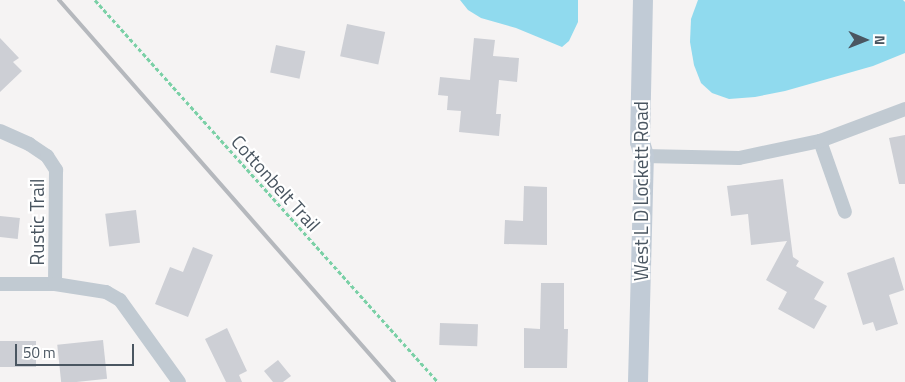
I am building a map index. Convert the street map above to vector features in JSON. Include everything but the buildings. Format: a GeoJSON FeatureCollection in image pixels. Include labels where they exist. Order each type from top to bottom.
{"type":"FeatureCollection","features":[{"type":"Feature","properties":{"kind":"main road","name":"West L D Lockett Road"},"geometry":{"type":"LineString","coordinates":[[638,382],[644,156],[640,142],[642,0]]}},
{"type":"Feature","properties":{"kind":"street"},"geometry":{"type":"LineString","coordinates":[[644,156],[739,158],[820,141],[905,109]]}},
{"type":"Feature","properties":{"kind":"street","name":"Rustic Trail"},"geometry":{"type":"LineString","coordinates":[[0,131],[29,144],[47,156],[56,170],[55,284]]}},
{"type":"Feature","properties":{"kind":"street"},"geometry":{"type":"LineString","coordinates":[[820,141],[845,212]]}},
{"type":"Feature","properties":{"kind":"street"},"geometry":{"type":"LineString","coordinates":[[0,284],[55,284],[106,292],[120,300],[180,382]]}},
{"type":"Feature","properties":{"kind":"path","name":"Cottonbelt Trail"},"geometry":{"type":"LineString","coordinates":[[95,0],[438,382]]}},
{"type":"Feature","properties":{"kind":"water"},"geometry":{"type":"Polygon","coordinates":[[[460,0],[578,0],[578,22],[569,41],[562,47],[516,28],[481,18],[468,10],[460,0]]]}},
{"type":"Feature","properties":{"kind":"water"},"geometry":{"type":"Polygon","coordinates":[[[698,0],[903,0],[905,2],[905,53],[873,66],[785,91],[755,97],[729,99],[712,93],[701,83],[694,65],[690,42],[691,19],[698,0]]]}},
{"type":"Feature","properties":{"kind":"railway"},"geometry":{"type":"LineString","coordinates":[[59,0],[394,382]]}}]}
